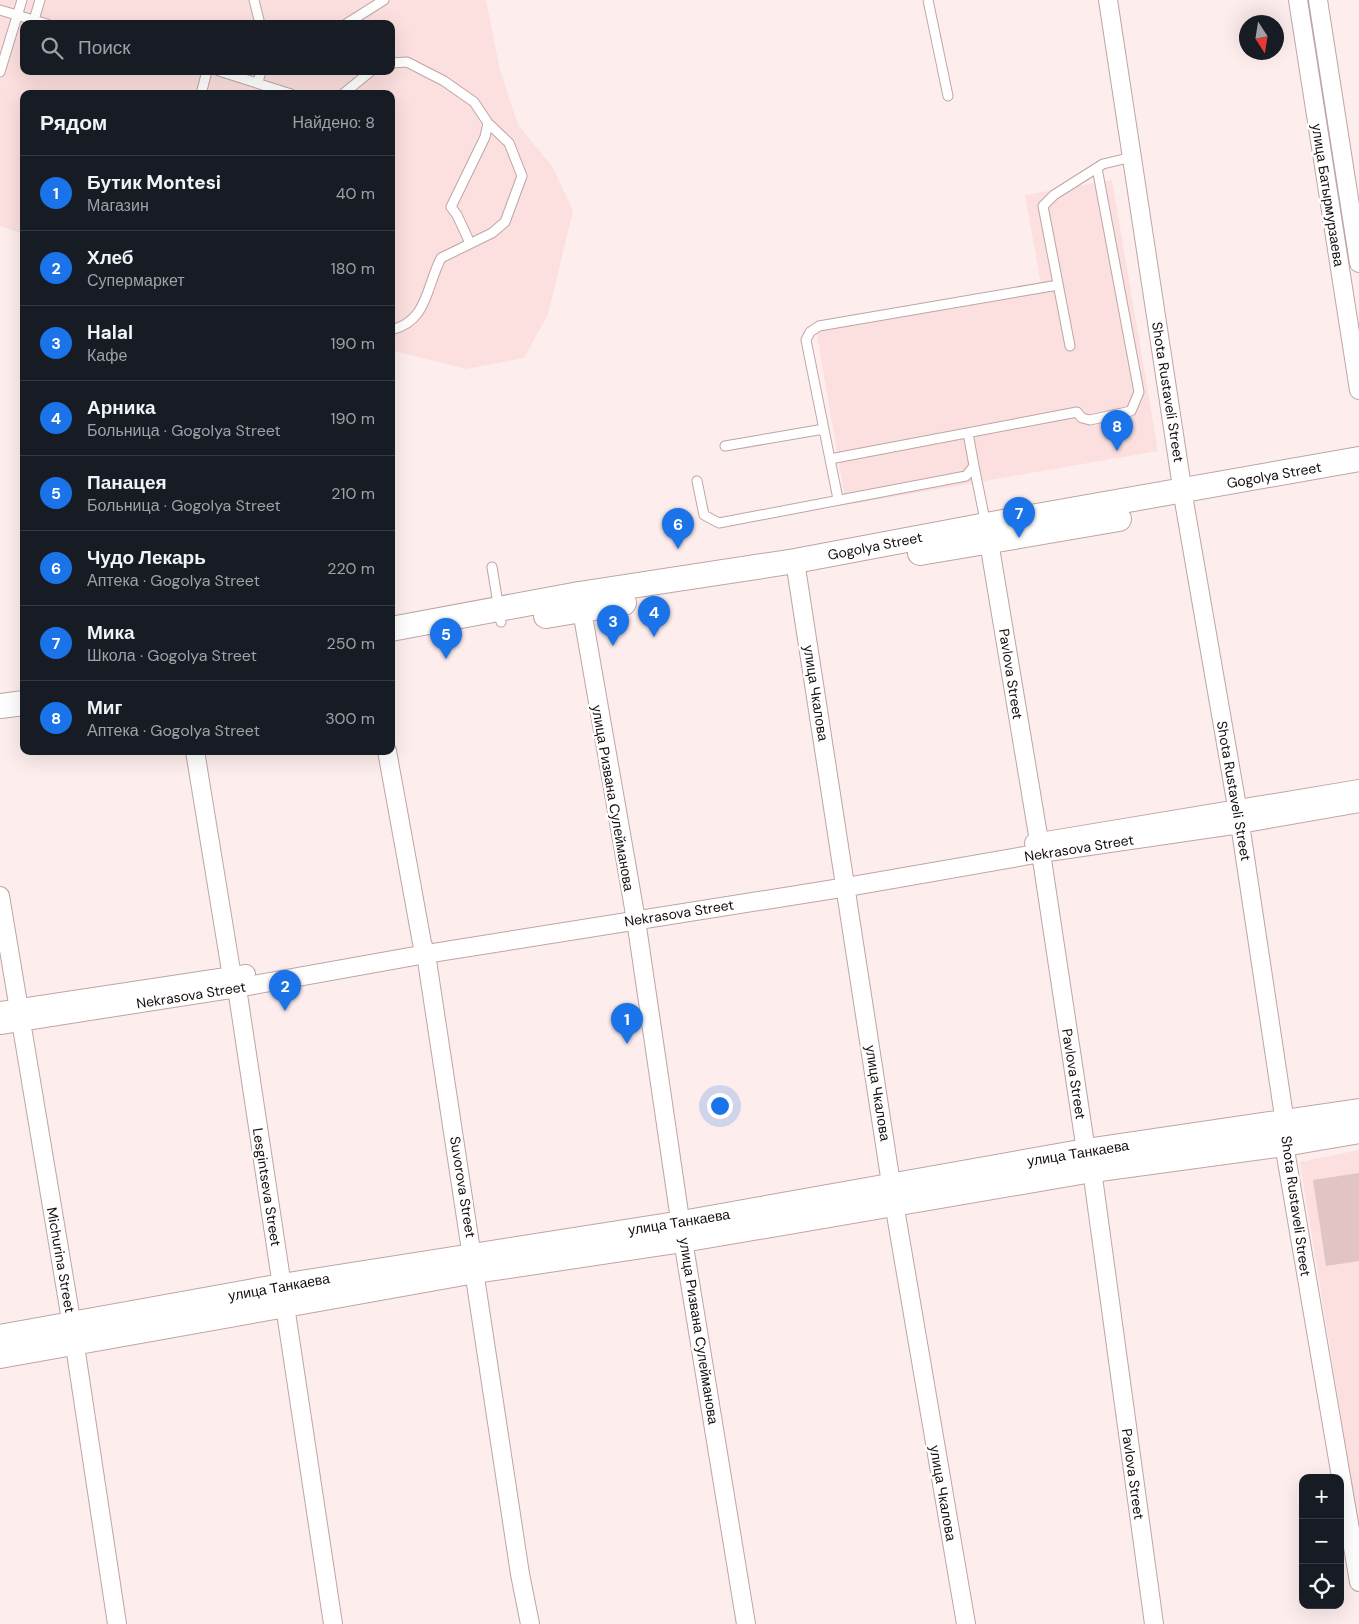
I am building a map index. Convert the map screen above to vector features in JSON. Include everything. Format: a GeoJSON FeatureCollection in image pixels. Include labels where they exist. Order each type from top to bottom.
{"type":"FeatureCollection","features":[{"type":"Feature","properties":{"kind":"main road","name":"Gogolya Street"},"geometry":{"type":"LineString","coordinates":[[1184,499],[1359,459]]}},
{"type":"Feature","properties":{"kind":"main road","name":"Gogolya Street"},"geometry":{"type":"LineString","coordinates":[[395,628],[499,615],[797,568],[1184,499],[1359,474]]}},
{"type":"Feature","properties":{"kind":"main road","name":"Gogolya Street"},"geometry":{"type":"LineString","coordinates":[[395,642],[499,615]]}},
{"type":"Feature","properties":{"kind":"main road"},"geometry":{"type":"LineString","coordinates":[[0,692],[20,689]]}},
{"type":"Feature","properties":{"kind":"main road"},"geometry":{"type":"LineString","coordinates":[[0,706],[20,704]]}},
{"type":"Feature","properties":{"kind":"main road","name":"улица Танкаева"},"geometry":{"type":"LineString","coordinates":[[1285,1133],[1359,1111]]}},
{"type":"Feature","properties":{"kind":"main road","name":"улица Танкаева"},"geometry":{"type":"LineString","coordinates":[[0,1356],[73,1335],[283,1296],[474,1263],[683,1231],[1089,1161],[1285,1133],[1359,1131]]}},
{"type":"Feature","properties":{"kind":"main road","name":"улица Танкаева"},"geometry":{"type":"LineString","coordinates":[[0,1337],[73,1335]]}},
{"type":"Feature","properties":{"kind":"street","name":"Shota Rustaveli Street"},"geometry":{"type":"LineString","coordinates":[[1108,0],[1184,499],[1239,817],[1285,1133],[1359,1582]]}},
{"type":"Feature","properties":{"kind":"street","name":"улица Батырмурзаева"},"geometry":{"type":"LineString","coordinates":[[1298,0],[1359,390]]}},
{"type":"Feature","properties":{"kind":"street","name":"улица Батырмурзаева"},"geometry":{"type":"LineString","coordinates":[[1318,0],[1359,263]]}},
{"type":"Feature","properties":{"kind":"street","name":"Pavlova Street"},"geometry":{"type":"LineString","coordinates":[[988,533],[1089,1161],[1154,1624]]}},
{"type":"Feature","properties":{"kind":"street","name":"улица Чкалова"},"geometry":{"type":"LineString","coordinates":[[797,568],[893,1194],[966,1624]]}},
{"type":"Feature","properties":{"kind":"street","name":"улица Ризвана Сулейманова"},"geometry":{"type":"LineString","coordinates":[[580,602],[634,916],[746,1624]]}},
{"type":"Feature","properties":{"kind":"street","name":"Lesgintseva Street"},"geometry":{"type":"LineString","coordinates":[[196,755],[235,983],[332,1624]]}},
{"type":"Feature","properties":{"kind":"street","name":"Suvorova Street"},"geometry":{"type":"LineString","coordinates":[[388,755],[424,948],[474,1263],[520,1574],[530,1624]]}},
{"type":"Feature","properties":{"kind":"street","name":"Nekrasova Street"},"geometry":{"type":"LineString","coordinates":[[1239,817],[1359,790]]}},
{"type":"Feature","properties":{"kind":"street","name":"Nekrasova Street"},"geometry":{"type":"LineString","coordinates":[[0,1011],[19,1015],[235,983],[424,948],[846,882],[1040,848],[1239,817],[1359,803]]}},
{"type":"Feature","properties":{"kind":"street","name":"Michurina Street"},"geometry":{"type":"LineString","coordinates":[[0,896],[73,1335],[118,1624]]}},
{"type":"Feature","properties":{"kind":"street","name":"Nekrasova Street"},"geometry":{"type":"LineString","coordinates":[[0,1026],[19,1015]]}},
{"type":"Feature","properties":{"kind":"lane"},"geometry":{"type":"LineString","coordinates":[[0,72],[22,0]]}},
{"type":"Feature","properties":{"kind":"lane"},"geometry":{"type":"LineString","coordinates":[[0,10],[34,20],[40,0]]}},
{"type":"Feature","properties":{"kind":"lane"},"geometry":{"type":"LineString","coordinates":[[254,0],[259,20]]}},
{"type":"Feature","properties":{"kind":"lane"},"geometry":{"type":"LineString","coordinates":[[352,20],[384,0]]}},
{"type":"Feature","properties":{"kind":"lane"},"geometry":{"type":"LineString","coordinates":[[928,0],[948,96]]}},
{"type":"Feature","properties":{"kind":"lane"},"geometry":{"type":"LineString","coordinates":[[395,63],[407,62],[444,81],[474,102],[488,123],[509,143],[522,176],[505,222],[492,233],[441,258],[419,314],[411,323],[395,329]]}},
{"type":"Feature","properties":{"kind":"lane"},"geometry":{"type":"LineString","coordinates":[[202,90],[206,75]]}},
{"type":"Feature","properties":{"kind":"lane"},"geometry":{"type":"LineString","coordinates":[[233,75],[280,90]]}},
{"type":"Feature","properties":{"kind":"lane"},"geometry":{"type":"LineString","coordinates":[[258,82],[260,75]]}},
{"type":"Feature","properties":{"kind":"lane"},"geometry":{"type":"LineString","coordinates":[[348,90],[367,75]]}},
{"type":"Feature","properties":{"kind":"lane"},"geometry":{"type":"LineString","coordinates":[[470,243],[457,215],[451,207],[485,137],[488,123]]}},
{"type":"Feature","properties":{"kind":"lane"},"geometry":{"type":"LineString","coordinates":[[1070,346],[1043,206],[1054,194],[1103,164],[1132,157]]}},
{"type":"Feature","properties":{"kind":"lane"},"geometry":{"type":"LineString","coordinates":[[830,459],[1077,412],[1082,418],[1090,420],[1131,411],[1137,402],[1139,392],[1096,168]]}},
{"type":"Feature","properties":{"kind":"lane"},"geometry":{"type":"LineString","coordinates":[[838,499],[806,340],[810,332],[819,326],[1058,285]]}},
{"type":"Feature","properties":{"kind":"lane"},"geometry":{"type":"LineString","coordinates":[[725,446],[824,429]]}},
{"type":"Feature","properties":{"kind":"lane"},"geometry":{"type":"LineString","coordinates":[[968,433],[988,533]]}},
{"type":"Feature","properties":{"kind":"lane"},"geometry":{"type":"LineString","coordinates":[[697,480],[704,515],[718,523],[966,476],[974,466]]}},
{"type":"Feature","properties":{"kind":"lane"},"geometry":{"type":"LineString","coordinates":[[492,567],[499,615]]}},
{"type":"Feature","properties":{"kind":"shaded area"},"geometry":{"type":"Polygon","coordinates":[[[0,0],[486,0],[500,70],[518,125],[552,166],[573,211],[548,314],[524,358],[466,369],[395,351],[395,90],[20,90],[20,233],[0,226],[0,0]]]}},
{"type":"Feature","properties":{"kind":"shaded area"},"geometry":{"type":"Polygon","coordinates":[[[1112,180],[1158,451],[846,505],[815,323],[1041,284],[1025,195],[1112,180]]]}},
{"type":"Feature","properties":{"kind":"shaded area"},"geometry":{"type":"Polygon","coordinates":[[[1359,1150],[1359,1528],[1300,1162],[1359,1150]]]}},
{"type":"Feature","properties":{"kind":"shaded area"},"geometry":{"type":"Polygon","coordinates":[[[1359,1173],[1359,1261],[1326,1266],[1313,1180],[1359,1173]]]}},
{"type":"Feature","properties":{"kind":"place","name":"Миг"},"geometry":{"type":"Point","coordinates":[1117,451]}},
{"type":"Feature","properties":{"kind":"place","name":"Мика"},"geometry":{"type":"Point","coordinates":[1019,538]}},
{"type":"Feature","properties":{"kind":"place","name":"Чудо Лекарь"},"geometry":{"type":"Point","coordinates":[678,549]}},
{"type":"Feature","properties":{"kind":"place","name":"Арника"},"geometry":{"type":"Point","coordinates":[654,637]}},
{"type":"Feature","properties":{"kind":"place","name":"Halal"},"geometry":{"type":"Point","coordinates":[613,646]}},
{"type":"Feature","properties":{"kind":"place","name":"Панацея"},"geometry":{"type":"Point","coordinates":[446,659]}},
{"type":"Feature","properties":{"kind":"place","name":"Хлеб"},"geometry":{"type":"Point","coordinates":[285,1011]}},
{"type":"Feature","properties":{"kind":"place","name":"Бутик Montesi"},"geometry":{"type":"Point","coordinates":[627,1044]}}]}
